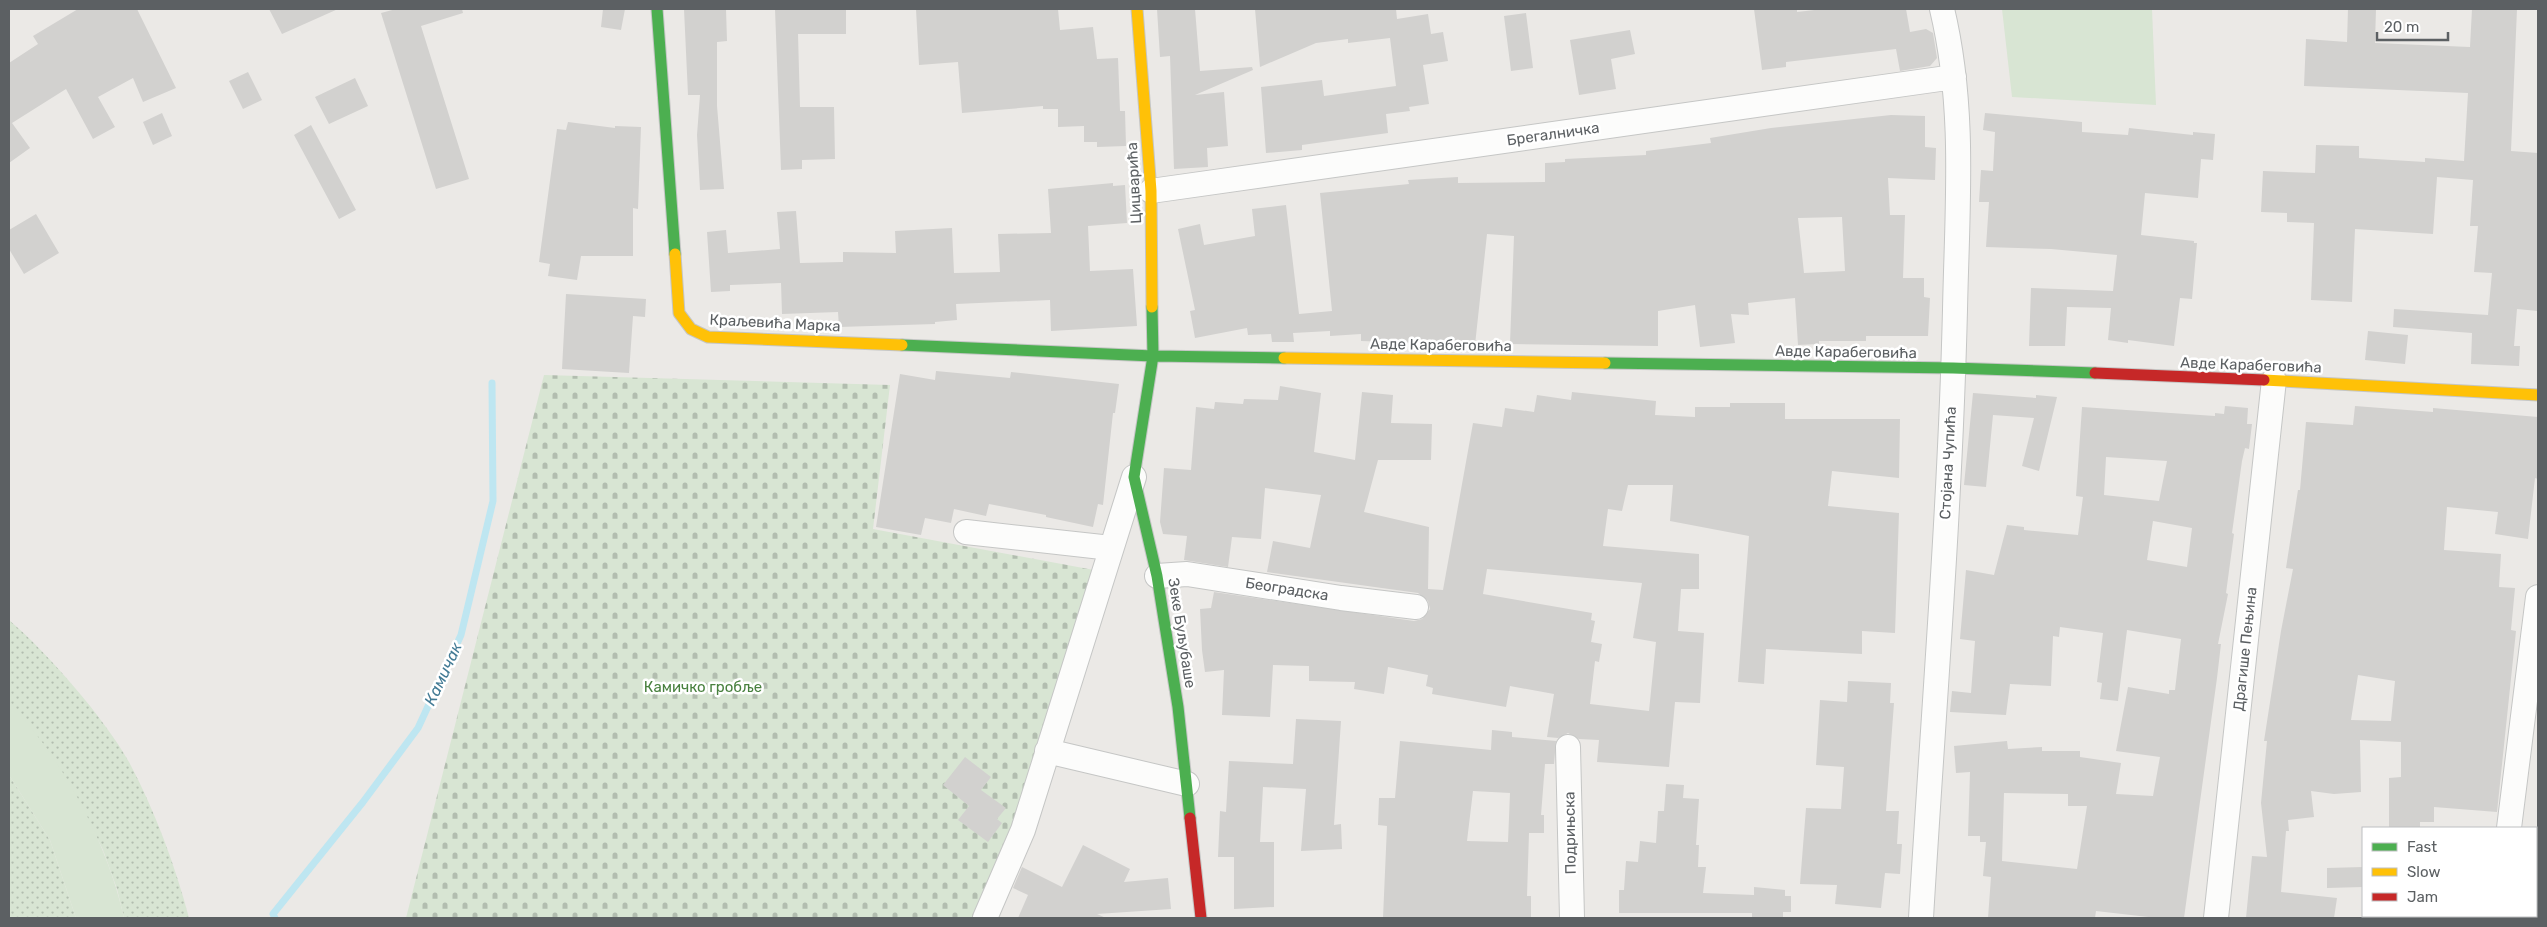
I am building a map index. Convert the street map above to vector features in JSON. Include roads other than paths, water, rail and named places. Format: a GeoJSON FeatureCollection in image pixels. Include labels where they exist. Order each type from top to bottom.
{"type":"FeatureCollection","features":[{"type":"Feature","properties":{"kind":"street","name":"Краљевића Марка"},"geometry":{"type":"LineString","coordinates":[[657,9],[679,313],[691,329],[708,337],[1153,356]]}},
{"type":"Feature","properties":{"kind":"street","name":"Цицварића"},"geometry":{"type":"LineString","coordinates":[[1137,9],[1151,191],[1153,356]]}},
{"type":"Feature","properties":{"kind":"street","name":"Стојана Чупића"},"geometry":{"type":"LineString","coordinates":[[1921,918],[1953,368],[1959,139],[1954,77],[1942,9]]}},
{"type":"Feature","properties":{"kind":"street","name":"Брегалничка"},"geometry":{"type":"LineString","coordinates":[[1151,191],[1954,77]]}},
{"type":"Feature","properties":{"kind":"street","name":"Авде Карабеговића"},"geometry":{"type":"LineString","coordinates":[[1153,356],[1953,368],[2274,380],[2538,395]]}},
{"type":"Feature","properties":{"kind":"street","name":"Зеке Буљубаше"},"geometry":{"type":"LineString","coordinates":[[1153,356],[1134,477],[1158,576],[1178,707],[1201,918]]}},
{"type":"Feature","properties":{"kind":"street","name":"Драгише Пењина"},"geometry":{"type":"LineString","coordinates":[[2216,918],[2274,380]]}},
{"type":"Feature","properties":{"kind":"street"},"geometry":{"type":"LineString","coordinates":[[985,918],[1023,830],[1134,477]]}},
{"type":"Feature","properties":{"kind":"street"},"geometry":{"type":"LineString","coordinates":[[966,532],[1111,548]]}},
{"type":"Feature","properties":{"kind":"street","name":"Београдска"},"geometry":{"type":"LineString","coordinates":[[1158,576],[1187,574],[1341,598],[1416,607]]}},
{"type":"Feature","properties":{"kind":"street"},"geometry":{"type":"LineString","coordinates":[[2509,827],[2538,597]]}},
{"type":"Feature","properties":{"kind":"street","name":"Подрињска"},"geometry":{"type":"LineString","coordinates":[[1568,747],[1572,918]]}},
{"type":"Feature","properties":{"kind":"street"},"geometry":{"type":"LineString","coordinates":[[1047,751],[1187,784]]}},
{"type":"Feature","properties":{"kind":"waterway","name":"Камичак"},"geometry":{"type":"LineString","coordinates":[[275,918],[273,914],[363,802],[418,728],[461,635],[493,501],[492,383]]}},
{"type":"Feature","properties":{"kind":"park label","name":"Камичко гробље"},"geometry":{"type":"Point","coordinates":[703,687]}}]}
